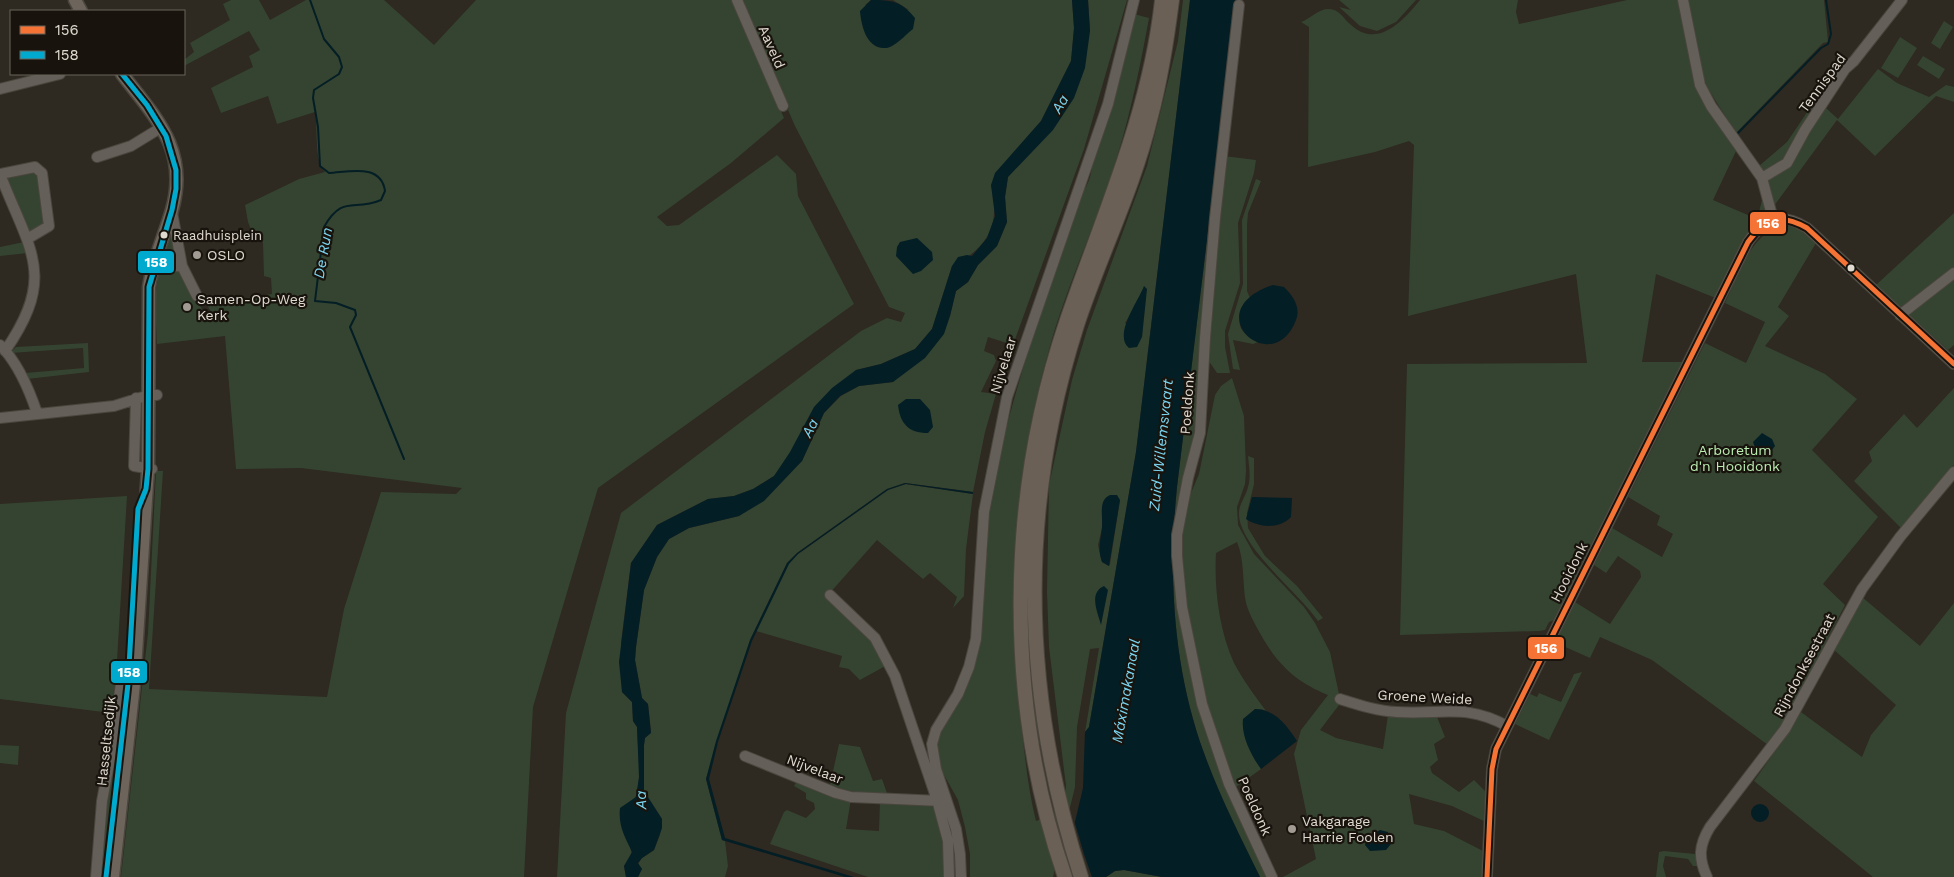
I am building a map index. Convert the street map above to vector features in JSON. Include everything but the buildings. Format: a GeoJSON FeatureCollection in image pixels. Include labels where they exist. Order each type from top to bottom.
{"type":"FeatureCollection","features":[{"type":"Feature","properties":{"kind":"highway"},"geometry":{"type":"LineString","coordinates":[[1065,877],[1042,798],[1031,732],[1023,645],[1022,560],[1030,476],[1051,373],[1070,313],[1126,157],[1140,107],[1162,0]]}},
{"type":"Feature","properties":{"kind":"highway"},"geometry":{"type":"LineString","coordinates":[[1081,877],[1065,825],[1049,756],[1038,675],[1035,636],[1035,558],[1042,481],[1063,376],[1077,326],[1151,117],[1172,0]]}},
{"type":"Feature","properties":{"kind":"main road"},"geometry":{"type":"LineString","coordinates":[[123,75],[162,127],[173,147],[176,168],[176,190],[172,212],[152,268],[148,309],[147,396]]}},
{"type":"Feature","properties":{"kind":"main road","name":"Hasseltsedijk"},"geometry":{"type":"LineString","coordinates":[[106,877],[146,489],[150,469],[147,396]]}},
{"type":"Feature","properties":{"kind":"main road","name":"Hasseltsedijk"},"geometry":{"type":"LineString","coordinates":[[113,877],[127,684]]}},
{"type":"Feature","properties":{"kind":"street","name":"Aaveld"},"geometry":{"type":"LineString","coordinates":[[737,0],[783,106]]}},
{"type":"Feature","properties":{"kind":"street","name":"Nijvelaar"},"geometry":{"type":"LineString","coordinates":[[932,744],[936,730],[958,694],[969,667],[976,639],[984,512],[1007,397],[1108,104],[1134,0]]}},
{"type":"Feature","properties":{"kind":"street"},"geometry":{"type":"LineString","coordinates":[[1683,0],[1700,85],[1711,106],[1762,178],[1773,219],[1788,219],[1807,228],[1954,364]]}},
{"type":"Feature","properties":{"kind":"street","name":"Tennispad"},"geometry":{"type":"LineString","coordinates":[[1762,178],[1787,163],[1805,130],[1846,69],[1902,0]]}},
{"type":"Feature","properties":{"kind":"street","name":"Poeldonk"},"geometry":{"type":"LineString","coordinates":[[1239,5],[1214,227],[1200,433],[1188,478],[1177,535],[1177,556],[1185,626],[1193,670],[1204,713],[1229,784],[1272,877]]}},
{"type":"Feature","properties":{"kind":"street"},"geometry":{"type":"LineString","coordinates":[[0,89],[56,75]]}},
{"type":"Feature","properties":{"kind":"street"},"geometry":{"type":"LineString","coordinates":[[96,157],[131,146],[162,127]]}},
{"type":"Feature","properties":{"kind":"street"},"geometry":{"type":"LineString","coordinates":[[27,239],[49,226],[42,173],[34,167],[0,174],[4,195],[27,239],[35,266],[34,290],[26,320],[3,348],[22,378],[37,413]]}},
{"type":"Feature","properties":{"kind":"street"},"geometry":{"type":"LineString","coordinates":[[172,212],[182,266],[197,296]]}},
{"type":"Feature","properties":{"kind":"street","name":"Hooidonk"},"geometry":{"type":"LineString","coordinates":[[1507,726],[1748,242],[1760,226],[1773,219]]}},
{"type":"Feature","properties":{"kind":"street"},"geometry":{"type":"LineString","coordinates":[[152,268],[182,266]]}},
{"type":"Feature","properties":{"kind":"street"},"geometry":{"type":"LineString","coordinates":[[1900,315],[1954,273]]}},
{"type":"Feature","properties":{"kind":"street"},"geometry":{"type":"LineString","coordinates":[[0,418],[114,406],[147,396]]}},
{"type":"Feature","properties":{"kind":"street","name":"Rijndonksestraat"},"geometry":{"type":"LineString","coordinates":[[1707,877],[1700,852],[1702,840],[1785,729],[1862,589],[1900,537],[1954,472]]}},
{"type":"Feature","properties":{"kind":"street"},"geometry":{"type":"LineString","coordinates":[[830,595],[875,638],[896,676],[917,744],[942,801],[960,854],[961,877]]}},
{"type":"Feature","properties":{"kind":"street","name":"Hasseltsedijk"},"geometry":{"type":"LineString","coordinates":[[96,877],[102,801],[127,684]]}},
{"type":"Feature","properties":{"kind":"street","name":"Groene Weide"},"geometry":{"type":"LineString","coordinates":[[1340,699],[1381,710],[1398,712],[1476,712],[1507,726]]}},
{"type":"Feature","properties":{"kind":"street"},"geometry":{"type":"LineString","coordinates":[[1487,877],[1492,769],[1496,749],[1507,726]]}},
{"type":"Feature","properties":{"kind":"street"},"geometry":{"type":"LineString","coordinates":[[917,744],[932,744],[948,841],[949,877]]}},
{"type":"Feature","properties":{"kind":"street","name":"Nijvelaar"},"geometry":{"type":"LineString","coordinates":[[746,756],[836,793],[851,797],[942,801]]}},
{"type":"Feature","properties":{"kind":"green space"},"geometry":{"type":"Polygon","coordinates":[[[231,0],[259,0],[270,20],[306,0],[384,0],[434,45],[476,0],[733,0],[784,118],[731,163],[657,217],[667,226],[679,225],[777,155],[796,174],[798,196],[854,304],[598,488],[533,707],[524,877],[121,877],[148,633],[156,471],[163,471],[149,689],[327,697],[344,609],[381,492],[456,494],[462,488],[301,468],[236,469],[225,336],[157,344],[155,299],[159,270],[181,269],[205,315],[211,312],[206,303],[272,294],[271,278],[264,276],[263,243],[259,237],[255,240],[248,222],[245,205],[299,179],[325,172],[319,161],[315,112],[277,124],[268,96],[221,113],[211,88],[253,67],[249,56],[260,50],[249,31],[185,65],[185,59],[194,52],[190,43],[230,20],[223,4],[231,0]]]}},
{"type":"Feature","properties":{"kind":"green space"},"geometry":{"type":"Polygon","coordinates":[[[743,0],[871,0],[865,5],[909,10],[893,0],[1072,0],[1074,28],[1071,61],[1041,121],[1014,152],[991,185],[994,212],[989,234],[975,251],[952,266],[932,329],[915,349],[881,364],[856,370],[774,476],[753,489],[734,496],[708,499],[657,525],[631,563],[621,642],[622,692],[632,702],[633,721],[637,727],[639,755],[638,786],[633,801],[629,842],[632,855],[624,866],[626,877],[557,877],[566,713],[621,513],[861,331],[887,318],[901,322],[905,313],[889,307],[795,126],[743,0]]]}},
{"type":"Feature","properties":{"kind":"green space"},"geometry":{"type":"Polygon","coordinates":[[[1088,0],[1127,0],[1084,149],[1013,345],[988,337],[984,351],[994,355],[996,361],[981,392],[996,394],[985,432],[973,492],[905,483],[887,489],[797,553],[787,563],[750,640],[706,779],[722,840],[725,841],[728,866],[725,877],[638,877],[642,869],[638,864],[642,858],[654,850],[660,835],[662,819],[644,791],[644,745],[645,738],[651,732],[648,704],[642,698],[635,660],[644,590],[657,557],[669,539],[689,528],[739,516],[802,461],[824,413],[841,396],[859,386],[893,382],[950,316],[956,291],[968,282],[978,265],[997,246],[1007,222],[1005,197],[1008,177],[1021,162],[1090,31],[1088,0]]]}},
{"type":"Feature","properties":{"kind":"green space"},"geometry":{"type":"Polygon","coordinates":[[[1183,0],[1190,0],[1136,452],[1089,727],[1085,732],[1099,648],[1090,649],[1077,727],[1075,787],[1053,877],[970,877],[970,854],[958,800],[938,764],[935,753],[939,730],[973,668],[983,563],[988,547],[985,529],[1002,445],[1050,282],[1077,201],[1090,178],[1091,163],[1134,14],[1149,18],[1132,99],[1116,159],[1103,200],[1063,304],[1050,346],[1028,440],[1021,487],[1016,533],[1014,580],[1016,675],[1029,785],[1036,821],[1050,816],[1058,810],[1063,800],[1066,786],[1049,647],[1047,592],[1049,485],[1072,380],[1087,330],[1147,166],[1178,41],[1183,0]],[[1144,287],[1125,323],[1142,337],[1144,287]],[[1120,500],[1102,507],[1102,528],[1098,545],[1102,562],[1109,566],[1110,564],[1120,500]]]}},
{"type":"Feature","properties":{"kind":"green space"},"geometry":{"type":"Polygon","coordinates":[[[1236,0],[1238,0],[1196,431],[1180,488],[1175,536],[1200,705],[1270,877],[1260,877],[1223,800],[1204,753],[1185,688],[1179,655],[1173,588],[1174,520],[1177,487],[1236,0]]]}},
{"type":"Feature","properties":{"kind":"green space"},"geometry":{"type":"Polygon","coordinates":[[[1339,0],[1416,0],[1396,22],[1377,31],[1360,26],[1339,7],[1351,10],[1339,0]]]}},
{"type":"Feature","properties":{"kind":"green space"},"geometry":{"type":"Polygon","coordinates":[[[1420,0],[1518,0],[1516,12],[1519,24],[1627,0],[1680,0],[1693,75],[1737,149],[1713,200],[1757,219],[1764,193],[1767,214],[1718,299],[1656,274],[1642,362],[1686,362],[1555,620],[1549,622],[1545,630],[1400,635],[1407,364],[1587,363],[1576,274],[1408,316],[1414,145],[1409,141],[1375,152],[1308,167],[1309,27],[1301,22],[1322,10],[1332,9],[1360,31],[1370,34],[1380,33],[1398,24],[1420,0]]]}},
{"type":"Feature","properties":{"kind":"green space"},"geometry":{"type":"Polygon","coordinates":[[[1688,0],[1824,0],[1828,42],[1823,43],[1736,133],[1707,87],[1702,73],[1688,0]]]}},
{"type":"Feature","properties":{"kind":"green space"},"geometry":{"type":"Polygon","coordinates":[[[1944,21],[1953,27],[1940,49],[1931,43],[1944,21]]]}},
{"type":"Feature","properties":{"kind":"green space"},"geometry":{"type":"Polygon","coordinates":[[[1900,37],[1917,48],[1898,78],[1881,68],[1900,37]]]}},
{"type":"Feature","properties":{"kind":"green space"},"geometry":{"type":"Polygon","coordinates":[[[1923,56],[1945,69],[1939,79],[1917,65],[1923,56]]]}},
{"type":"Feature","properties":{"kind":"green space"},"geometry":{"type":"Polygon","coordinates":[[[1878,69],[1897,83],[1929,97],[1946,85],[1954,87],[1954,102],[1936,96],[1875,156],[1837,120],[1774,206],[1759,166],[1787,142],[1816,99],[1838,119],[1878,69]]]}},
{"type":"Feature","properties":{"kind":"green space"},"geometry":{"type":"Polygon","coordinates":[[[1224,156],[1256,160],[1254,173],[1238,223],[1240,283],[1225,331],[1225,347],[1230,373],[1217,373],[1206,357],[1224,156]]]}},
{"type":"Feature","properties":{"kind":"green space"},"geometry":{"type":"Polygon","coordinates":[[[37,170],[47,224],[29,234],[6,176],[37,170]]]}},
{"type":"Feature","properties":{"kind":"green space"},"geometry":{"type":"Polygon","coordinates":[[[1256,179],[1261,181],[1248,213],[1247,225],[1247,291],[1250,298],[1244,305],[1240,317],[1240,326],[1245,334],[1258,342],[1253,344],[1233,340],[1240,370],[1233,369],[1228,334],[1243,284],[1242,220],[1256,179]]]}},
{"type":"Feature","properties":{"kind":"green space"},"geometry":{"type":"Polygon","coordinates":[[[1954,213],[1954,345],[1948,350],[1876,285],[1954,213]]]}},
{"type":"Feature","properties":{"kind":"green space"},"geometry":{"type":"Polygon","coordinates":[[[174,220],[179,262],[160,263],[174,220]]]}},
{"type":"Feature","properties":{"kind":"green space","name":"Arboretum d'n Hooidonk"},"geometry":{"type":"Polygon","coordinates":[[[1787,225],[1799,229],[1816,243],[1778,307],[1789,316],[1765,346],[1825,374],[1857,399],[1812,450],[1878,517],[1823,584],[1845,605],[1786,719],[1768,745],[1652,660],[1600,637],[1590,658],[1563,646],[1553,655],[1549,654],[1575,602],[1610,624],[1641,577],[1640,571],[1618,556],[1606,573],[1594,565],[1612,528],[1662,557],[1673,534],[1657,525],[1660,516],[1628,497],[1705,343],[1746,363],[1765,322],[1725,303],[1741,267],[1755,244],[1764,235],[1787,225]]]}},
{"type":"Feature","properties":{"kind":"green space"},"geometry":{"type":"Polygon","coordinates":[[[24,242],[28,253],[0,256],[0,247],[24,242]]]}},
{"type":"Feature","properties":{"kind":"green space"},"geometry":{"type":"Polygon","coordinates":[[[88,343],[89,372],[27,379],[25,373],[84,368],[83,348],[10,353],[16,347],[88,343]]]}},
{"type":"Feature","properties":{"kind":"green space"},"geometry":{"type":"Polygon","coordinates":[[[1232,378],[1244,416],[1246,471],[1245,484],[1237,507],[1238,525],[1254,554],[1304,607],[1315,623],[1330,652],[1342,701],[1320,730],[1336,738],[1383,749],[1388,715],[1437,717],[1445,737],[1434,744],[1438,760],[1430,767],[1432,773],[1459,792],[1474,780],[1489,795],[1486,822],[1452,806],[1409,794],[1414,824],[1444,831],[1485,852],[1483,877],[1283,877],[1316,859],[1294,754],[1301,730],[1328,695],[1297,678],[1281,664],[1267,646],[1250,615],[1246,603],[1240,549],[1237,542],[1216,553],[1216,580],[1221,623],[1234,663],[1266,711],[1261,709],[1255,760],[1261,769],[1236,787],[1203,694],[1187,612],[1179,539],[1188,500],[1199,474],[1215,395],[1221,386],[1232,378]]]}},
{"type":"Feature","properties":{"kind":"green space"},"geometry":{"type":"Polygon","coordinates":[[[1954,388],[1954,465],[1901,528],[1854,481],[1872,461],[1869,452],[1904,414],[1917,428],[1954,388]]]}},
{"type":"Feature","properties":{"kind":"green space"},"geometry":{"type":"Polygon","coordinates":[[[1248,456],[1254,458],[1254,484],[1247,513],[1248,528],[1265,556],[1297,586],[1323,618],[1318,621],[1271,569],[1248,540],[1241,526],[1239,510],[1247,490],[1250,472],[1248,456]]]}},
{"type":"Feature","properties":{"kind":"green space"},"geometry":{"type":"Polygon","coordinates":[[[905,484],[973,494],[966,549],[964,596],[953,608],[957,597],[930,573],[923,579],[877,540],[828,595],[871,641],[887,665],[860,680],[849,669],[839,667],[842,656],[756,631],[788,564],[798,554],[888,490],[905,484]]]}},
{"type":"Feature","properties":{"kind":"green space"},"geometry":{"type":"Polygon","coordinates":[[[127,496],[116,677],[111,713],[0,699],[0,504],[127,496]]]}},
{"type":"Feature","properties":{"kind":"green space"},"geometry":{"type":"Polygon","coordinates":[[[1862,597],[1920,646],[1954,603],[1954,877],[1873,877],[1754,781],[1801,712],[1862,757],[1871,735],[1896,705],[1833,649],[1862,597]]]}},
{"type":"Feature","properties":{"kind":"green space"},"geometry":{"type":"Polygon","coordinates":[[[1582,672],[1549,740],[1515,724],[1530,694],[1537,697],[1539,693],[1561,702],[1574,674],[1582,672]]]}},
{"type":"Feature","properties":{"kind":"green space"},"geometry":{"type":"Polygon","coordinates":[[[121,717],[104,877],[98,877],[107,800],[121,717]]]}},
{"type":"Feature","properties":{"kind":"green space"},"geometry":{"type":"Polygon","coordinates":[[[839,744],[860,747],[873,781],[882,779],[888,796],[853,792],[830,785],[839,744]]]}},
{"type":"Feature","properties":{"kind":"green space"},"geometry":{"type":"Polygon","coordinates":[[[0,745],[19,746],[18,765],[0,763],[0,745]]]}},
{"type":"Feature","properties":{"kind":"green space"},"geometry":{"type":"Polygon","coordinates":[[[798,779],[851,799],[846,829],[879,831],[880,801],[929,804],[934,808],[945,852],[945,877],[868,877],[770,844],[784,812],[787,810],[806,818],[815,809],[814,803],[806,799],[806,793],[794,786],[798,779]]]}},
{"type":"Feature","properties":{"kind":"green space"},"geometry":{"type":"Polygon","coordinates":[[[1659,852],[1695,854],[1699,866],[1693,866],[1688,859],[1665,856],[1663,866],[1666,877],[1656,877],[1659,852]]]}},
{"type":"Feature","properties":{"kind":"green space"},"geometry":{"type":"Polygon","coordinates":[[[1124,870],[1162,877],[1106,877],[1115,871],[1124,870]]]}},
{"type":"Feature","properties":{"kind":"water"},"geometry":{"type":"Polygon","coordinates":[[[871,0],[890,1],[905,8],[915,18],[913,29],[896,44],[888,48],[878,47],[873,44],[863,28],[860,11],[871,0]]]}},
{"type":"Feature","properties":{"kind":"water","name":"Aa"},"geometry":{"type":"Polygon","coordinates":[[[1072,0],[1088,0],[1090,31],[1085,68],[1074,98],[1053,130],[1008,177],[1005,197],[1007,222],[997,246],[978,265],[968,282],[956,291],[944,334],[925,358],[893,382],[859,386],[840,396],[824,413],[802,461],[764,501],[739,516],[689,528],[669,539],[657,557],[644,590],[635,660],[642,698],[648,704],[651,733],[645,738],[644,745],[644,791],[662,819],[662,828],[654,850],[638,863],[642,869],[638,877],[626,877],[624,866],[632,852],[621,826],[620,808],[636,797],[639,777],[637,727],[633,721],[632,702],[622,692],[619,662],[631,563],[657,525],[708,499],[734,496],[753,489],[774,476],[790,452],[814,407],[832,388],[856,370],[881,364],[915,349],[932,329],[952,266],[958,257],[972,256],[987,238],[995,216],[991,185],[995,173],[1041,121],[1071,61],[1074,28],[1072,0]]]}},
{"type":"Feature","properties":{"kind":"water"},"geometry":{"type":"Polygon","coordinates":[[[1190,0],[1236,0],[1177,487],[1174,520],[1173,588],[1179,655],[1194,721],[1204,753],[1223,800],[1260,877],[1162,877],[1124,870],[1115,871],[1106,877],[1062,877],[1083,788],[1085,732],[1089,727],[1136,452],[1190,0]]]}},
{"type":"Feature","properties":{"kind":"water"},"geometry":{"type":"Polygon","coordinates":[[[917,238],[932,252],[933,260],[921,271],[913,274],[896,256],[897,247],[900,242],[917,238]]]}},
{"type":"Feature","properties":{"kind":"water"},"geometry":{"type":"Polygon","coordinates":[[[1273,285],[1284,287],[1290,294],[1297,306],[1296,320],[1285,337],[1272,344],[1258,343],[1247,335],[1240,324],[1240,310],[1251,296],[1273,285]]]}},
{"type":"Feature","properties":{"kind":"water"},"geometry":{"type":"Polygon","coordinates":[[[1144,286],[1147,289],[1142,337],[1137,347],[1129,348],[1125,342],[1125,327],[1144,286]]]}},
{"type":"Feature","properties":{"kind":"water"},"geometry":{"type":"Polygon","coordinates":[[[906,399],[920,399],[930,410],[933,427],[928,433],[921,433],[910,429],[903,422],[898,405],[906,399]]]}},
{"type":"Feature","properties":{"kind":"water"},"geometry":{"type":"Polygon","coordinates":[[[1762,433],[1772,439],[1775,446],[1769,454],[1759,451],[1753,442],[1762,433]]]}},
{"type":"Feature","properties":{"kind":"water"},"geometry":{"type":"Polygon","coordinates":[[[905,483],[973,492],[973,494],[906,484],[888,490],[798,554],[789,564],[752,641],[718,742],[709,779],[725,838],[854,877],[845,877],[722,840],[706,779],[716,741],[750,640],[787,563],[797,553],[887,489],[905,483]]]}},
{"type":"Feature","properties":{"kind":"water"},"geometry":{"type":"Polygon","coordinates":[[[1117,495],[1120,500],[1109,566],[1102,562],[1100,548],[1102,504],[1106,497],[1117,495]]]}},
{"type":"Feature","properties":{"kind":"water"},"geometry":{"type":"Polygon","coordinates":[[[1252,497],[1292,498],[1291,517],[1281,524],[1269,526],[1251,522],[1246,519],[1252,497]]]}},
{"type":"Feature","properties":{"kind":"water"},"geometry":{"type":"Polygon","coordinates":[[[1104,586],[1108,590],[1101,625],[1095,598],[1099,589],[1104,586]]]}},
{"type":"Feature","properties":{"kind":"water"},"geometry":{"type":"Polygon","coordinates":[[[1255,709],[1269,712],[1280,719],[1297,741],[1261,769],[1247,745],[1243,725],[1243,719],[1255,709]]]}},
{"type":"Feature","properties":{"kind":"water"},"geometry":{"type":"Polygon","coordinates":[[[1760,804],[1766,807],[1769,813],[1766,819],[1760,822],[1754,819],[1751,813],[1754,807],[1760,804]]]}},
{"type":"Feature","properties":{"kind":"water"},"geometry":{"type":"Polygon","coordinates":[[[1380,830],[1388,832],[1391,844],[1386,850],[1370,851],[1365,845],[1367,837],[1380,830]]]}},
{"type":"Feature","properties":{"kind":"pier"},"geometry":{"type":"Polygon","coordinates":[[[1074,820],[1084,854],[1092,877],[1059,877],[1074,820]]]}},
{"type":"Feature","properties":{"kind":"waterway","name":"De Run"},"geometry":{"type":"LineString","coordinates":[[310,0],[324,39],[339,57],[342,67],[339,74],[314,90],[313,98],[318,127],[320,166],[329,173],[354,171],[371,173],[382,182],[385,191],[381,200],[363,205],[343,207],[331,217],[324,227],[315,301],[336,303],[355,310],[356,315],[350,327],[404,459]]}},
{"type":"Feature","properties":{"kind":"waterway"},"geometry":{"type":"LineString","coordinates":[[1737,134],[1821,48],[1828,44],[1831,34],[1826,0]]}},
{"type":"Feature","properties":{"kind":"transit line","name":"158"},"geometry":{"type":"LineString","coordinates":[[106,877],[128,684],[138,509],[146,489],[148,469],[149,287],[172,210],[176,189],[176,170],[166,136],[147,105],[123,75]]}},
{"type":"Feature","properties":{"kind":"transit line","name":"156"},"geometry":{"type":"LineString","coordinates":[[1487,877],[1492,769],[1496,749],[1748,242],[1755,234],[1767,223],[1774,220],[1789,220],[1807,228],[1954,364]]}},
{"type":"Feature","properties":{"kind":"place","name":"Raadhuisplein"},"geometry":{"type":"Point","coordinates":[164,235]}},
{"type":"Feature","properties":{"kind":"place","name":"OSLO"},"geometry":{"type":"Point","coordinates":[197,255]}},
{"type":"Feature","properties":{"kind":"place","name":"Samen-Op-Weg Kerk"},"geometry":{"type":"Point","coordinates":[187,307]}},
{"type":"Feature","properties":{"kind":"place","name":"Vakgarage Harrie Foolen"},"geometry":{"type":"Point","coordinates":[1292,829]}},
{"type":"Feature","properties":{"kind":"water label","name":"Zuid-Willemsvaart"},"geometry":{"type":"Point","coordinates":[1161,445]}},
{"type":"Feature","properties":{"kind":"water label","name":"Máximakanaal"},"geometry":{"type":"Point","coordinates":[1126,691]}}]}
